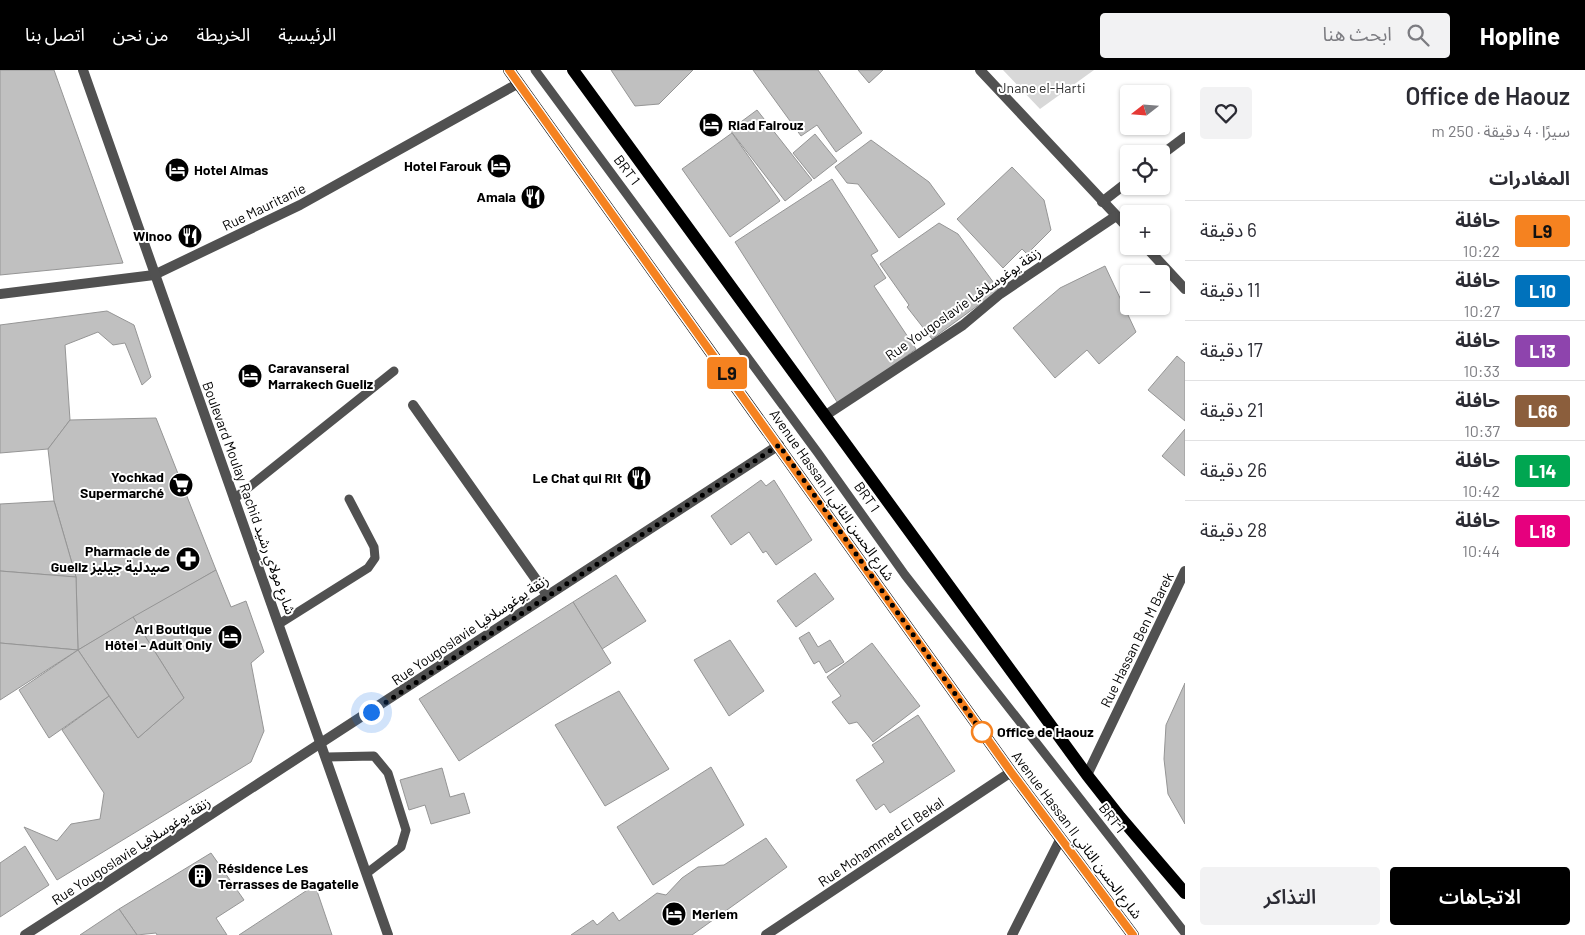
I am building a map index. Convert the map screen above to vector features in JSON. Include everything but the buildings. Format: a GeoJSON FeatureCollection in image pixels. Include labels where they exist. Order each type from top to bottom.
{"type":"FeatureCollection","features":[{"type":"Feature","properties":{"kind":"main road","name":"Avenue Hassan II شارع الحسن الثاني"},"geometry":{"type":"LineString","coordinates":[[509,70],[1060,840],[1133,935]]}},
{"type":"Feature","properties":{"kind":"main road"},"geometry":{"type":"LineString","coordinates":[[573,70],[1087,775],[1185,893]]}},
{"type":"Feature","properties":{"kind":"street","name":"Boulevard Moulay Rachid شارع مولاي رشيد"},"geometry":{"type":"LineString","coordinates":[[83,70],[154,275],[323,744],[388,935]]}},
{"type":"Feature","properties":{"kind":"street"},"geometry":{"type":"LineString","coordinates":[[980,70],[1120,220]]}},
{"type":"Feature","properties":{"kind":"street","name":"Rue Mauritanie"},"geometry":{"type":"LineString","coordinates":[[0,294],[154,275],[300,205],[519,83]]}},
{"type":"Feature","properties":{"kind":"street"},"geometry":{"type":"LineString","coordinates":[[1170,148],[1185,137]]}},
{"type":"Feature","properties":{"kind":"street"},"geometry":{"type":"LineString","coordinates":[[1102,202],[1120,188]]}},
{"type":"Feature","properties":{"kind":"street","name":"Rue Yougoslavie زنقة يوغوسلافيا"},"geometry":{"type":"LineString","coordinates":[[826,415],[963,325],[1000,294],[1116,216]]}},
{"type":"Feature","properties":{"kind":"street"},"geometry":{"type":"LineString","coordinates":[[1154,255],[1185,288]]}},
{"type":"Feature","properties":{"kind":"street"},"geometry":{"type":"LineString","coordinates":[[413,405],[547,595]]}},
{"type":"Feature","properties":{"kind":"street","name":"Rue Yougoslavie زنقة يوغوسلافيا"},"geometry":{"type":"LineString","coordinates":[[25,935],[323,744],[547,595],[779,445]]}},
{"type":"Feature","properties":{"kind":"street","name":"Rue Hassan Ben M Barek"},"geometry":{"type":"LineString","coordinates":[[1087,775],[1185,571]]}},
{"type":"Feature","properties":{"kind":"street","name":"Rue Mohammed El Bekal"},"geometry":{"type":"LineString","coordinates":[[766,935],[1011,772]]}},
{"type":"Feature","properties":{"kind":"street"},"geometry":{"type":"LineString","coordinates":[[1012,935],[1060,840]]}},
{"type":"Feature","properties":{"kind":"lane","name":"BRT 1"},"geometry":{"type":"LineString","coordinates":[[536,70],[818,452],[905,575],[1185,933]]}},
{"type":"Feature","properties":{"kind":"lane"},"geometry":{"type":"LineString","coordinates":[[234,499],[394,371]]}},
{"type":"Feature","properties":{"kind":"lane"},"geometry":{"type":"LineString","coordinates":[[279,624],[368,568],[375,558],[374,547],[349,499]]}},
{"type":"Feature","properties":{"kind":"lane"},"geometry":{"type":"LineString","coordinates":[[327,757],[374,756],[388,773],[406,830],[401,848],[367,873]]}},
{"type":"Feature","properties":{"kind":"green space","name":"Jnane el-Harti"},"geometry":{"type":"Polygon","coordinates":[[[1003,70],[1094,70],[1040,109],[1003,70]]]}},
{"type":"Feature","properties":{"kind":"bus line","name":"L9"},"geometry":{"type":"LineString","coordinates":[[509,70],[1011,772],[1133,935]]}},
{"type":"Feature","properties":{"kind":"place","name":"Riad Fairouz"},"geometry":{"type":"Point","coordinates":[711,125]}},
{"type":"Feature","properties":{"kind":"place","name":"Hotel Farouk"},"geometry":{"type":"Point","coordinates":[499,166]}},
{"type":"Feature","properties":{"kind":"place","name":"Hotel Almas"},"geometry":{"type":"Point","coordinates":[177,170]}},
{"type":"Feature","properties":{"kind":"place","name":"Amaia"},"geometry":{"type":"Point","coordinates":[533,197]}},
{"type":"Feature","properties":{"kind":"place","name":"Winoo"},"geometry":{"type":"Point","coordinates":[190,236]}},
{"type":"Feature","properties":{"kind":"place","name":"Caravanserai Marrakech Gueliz"},"geometry":{"type":"Point","coordinates":[250,376]}},
{"type":"Feature","properties":{"kind":"place","name":"Le Chat qui Rit"},"geometry":{"type":"Point","coordinates":[639,478]}},
{"type":"Feature","properties":{"kind":"place","name":"Yochkad Supermarché"},"geometry":{"type":"Point","coordinates":[181,485]}},
{"type":"Feature","properties":{"kind":"place","name":"Pharmacie de Gueliz صيدلية جيليز"},"geometry":{"type":"Point","coordinates":[188,559]}},
{"type":"Feature","properties":{"kind":"place","name":"Ari Boutique Hôtel - Adult Only"},"geometry":{"type":"Point","coordinates":[230,637]}},
{"type":"Feature","properties":{"kind":"place","name":"Office de Haouz"},"geometry":{"type":"Point","coordinates":[982,732]}},
{"type":"Feature","properties":{"kind":"place","name":"Résidence Les Terrasses de Bagatelle"},"geometry":{"type":"Point","coordinates":[200,876]}},
{"type":"Feature","properties":{"kind":"place","name":"Meriem"},"geometry":{"type":"Point","coordinates":[674,914]}},
{"type":"Feature","properties":{"kind":"route"},"geometry":{"type":"LineString","coordinates":[[371,712],[547,595],[779,445],[982,732]]}}]}
